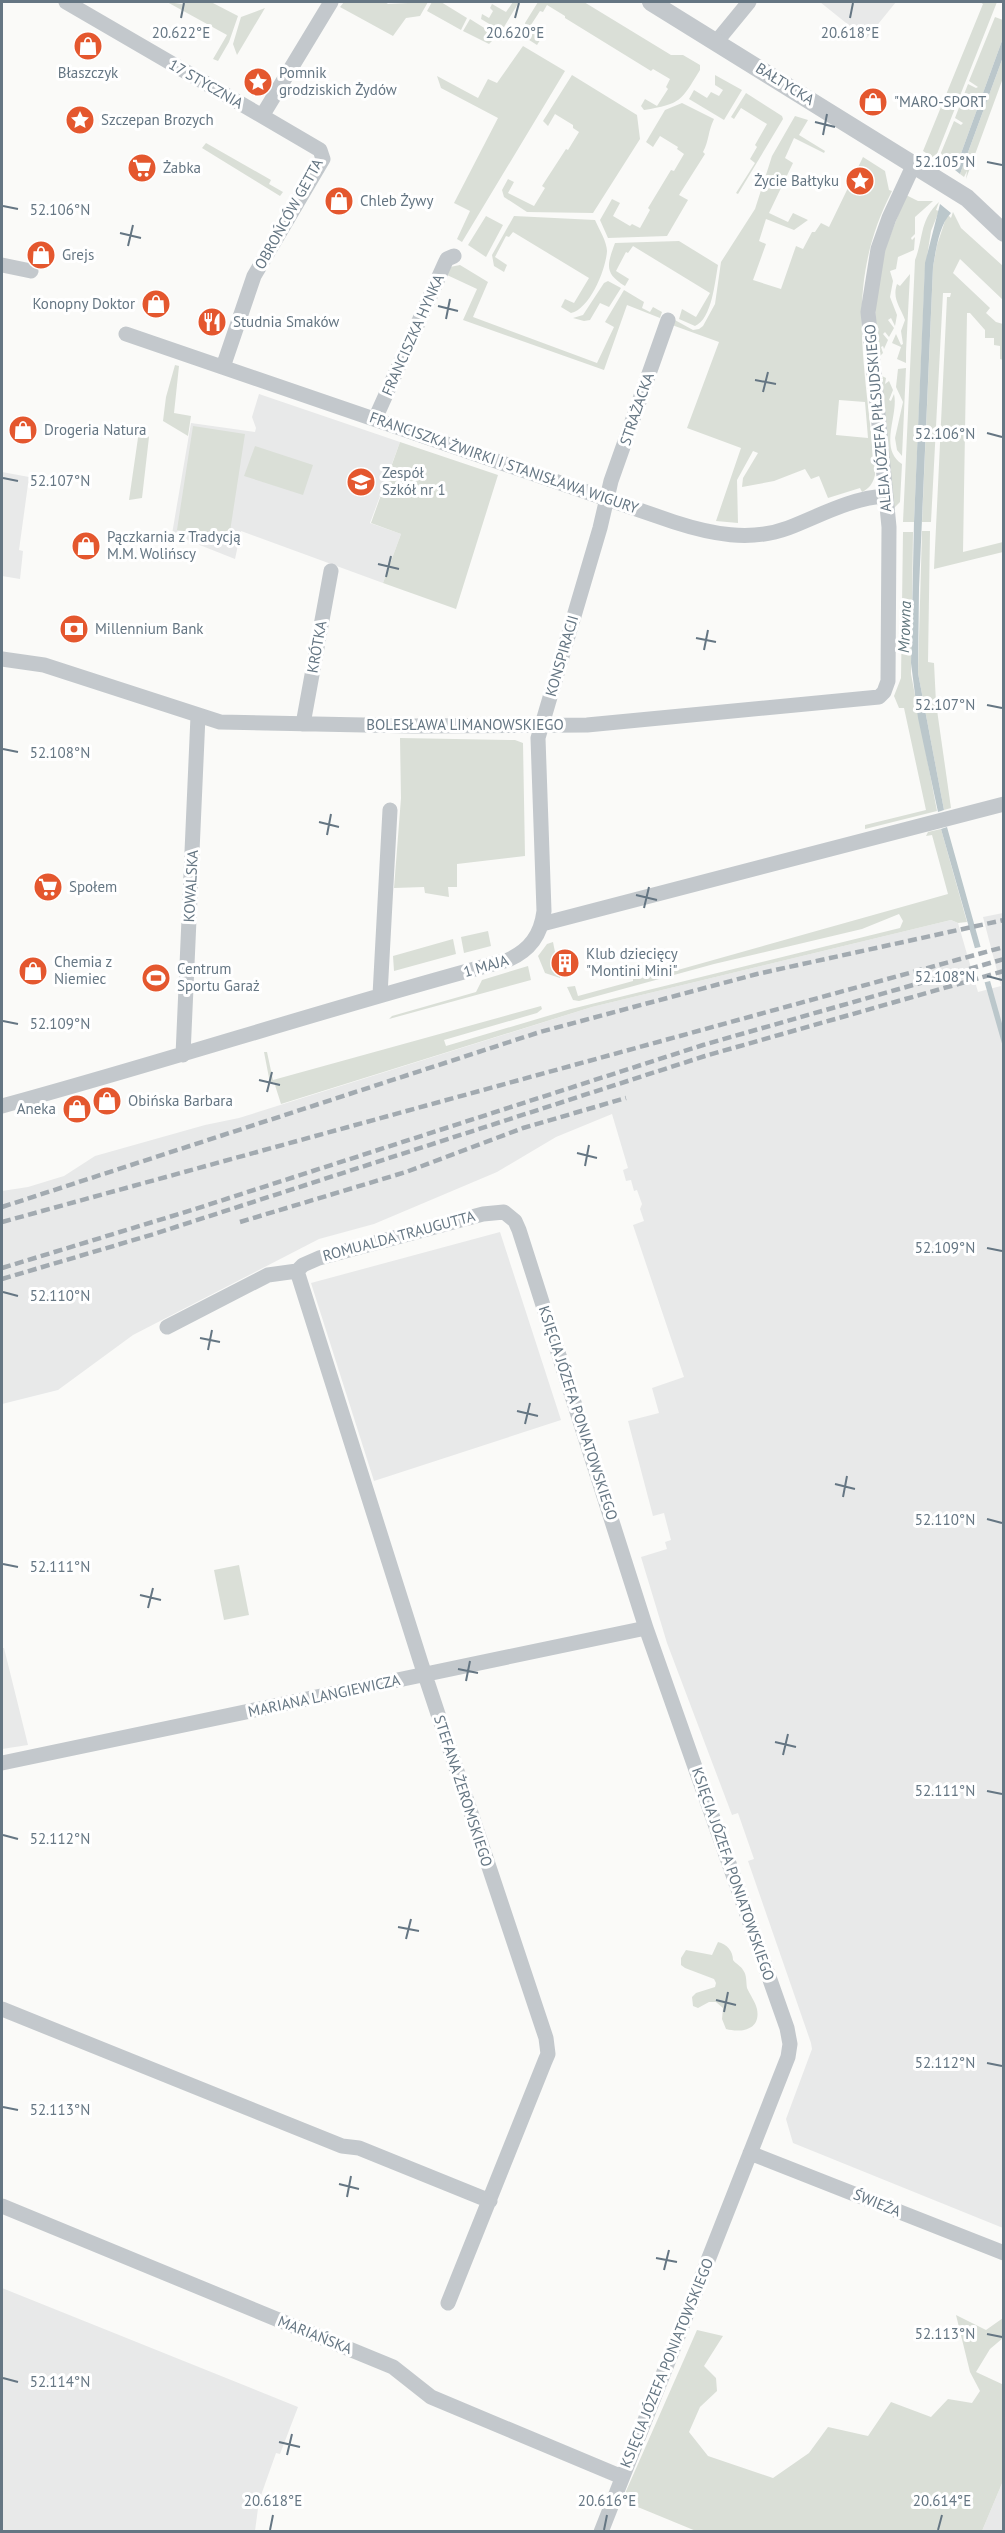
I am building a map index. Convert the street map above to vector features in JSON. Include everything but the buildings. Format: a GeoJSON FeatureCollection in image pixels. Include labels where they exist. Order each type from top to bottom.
{"type":"FeatureCollection","features":[{"type":"Feature","properties":{"kind":"street","name":"17 STYCZNIA"},"geometry":{"type":"LineString","coordinates":[[66,2],[262,116]]}},
{"type":"Feature","properties":{"kind":"street"},"geometry":{"type":"LineString","coordinates":[[262,116],[331,2]]}},
{"type":"Feature","properties":{"kind":"street","name":"BAŁTYCKA"},"geometry":{"type":"LineString","coordinates":[[651,2],[967,198],[1004,233]]}},
{"type":"Feature","properties":{"kind":"street"},"geometry":{"type":"LineString","coordinates":[[717,41],[748,2]]}},
{"type":"Feature","properties":{"kind":"street","name":"OBROŃCÓW GETTA"},"geometry":{"type":"LineString","coordinates":[[223,366],[254,276],[323,157],[317,148],[262,116]]}},
{"type":"Feature","properties":{"kind":"street","name":"ALEJA JÓZEFA PIŁSUDSKIEGO"},"geometry":{"type":"LineString","coordinates":[[888,681],[890,555],[868,312],[878,249],[889,218],[914,164]]}},
{"type":"Feature","properties":{"kind":"street","name":"FRANCISZKA HYNKA"},"geometry":{"type":"LineString","coordinates":[[375,418],[445,263],[447,259],[454,256]]}},
{"type":"Feature","properties":{"kind":"street"},"geometry":{"type":"LineString","coordinates":[[2,265],[31,271]]}},
{"type":"Feature","properties":{"kind":"street","name":"STRAŻACKA"},"geometry":{"type":"LineString","coordinates":[[607,499],[611,481],[668,320]]}},
{"type":"Feature","properties":{"kind":"street","name":"FRANCISZKA ŻWIRKI I STANISŁAWA WIGURY"},"geometry":{"type":"LineString","coordinates":[[126,334],[695,529],[738,536],[776,531],[831,510],[885,496]]}},
{"type":"Feature","properties":{"kind":"street","name":"KONSPIRACJI"},"geometry":{"type":"LineString","coordinates":[[542,924],[544,900],[538,738],[607,499]]}},
{"type":"Feature","properties":{"kind":"street","name":"KRÓTKA"},"geometry":{"type":"LineString","coordinates":[[303,724],[331,571]]}},
{"type":"Feature","properties":{"kind":"street","name":"BOLESŁAWA LIMANOWSKIEGO"},"geometry":{"type":"LineString","coordinates":[[2,659],[39,664],[198,717],[220,722],[542,727],[587,725],[873,699],[884,692],[888,681]]}},
{"type":"Feature","properties":{"kind":"street","name":"KOWALSKA"},"geometry":{"type":"LineString","coordinates":[[183,1055],[198,717]]}},
{"type":"Feature","properties":{"kind":"street"},"geometry":{"type":"LineString","coordinates":[[542,924],[1004,804]]}},
{"type":"Feature","properties":{"kind":"street"},"geometry":{"type":"LineString","coordinates":[[380,995],[390,810]]}},
{"type":"Feature","properties":{"kind":"street","name":"1 MAJA"},"geometry":{"type":"LineString","coordinates":[[2,1106],[183,1055],[380,995],[508,960],[528,949],[537,937],[542,924]]}},
{"type":"Feature","properties":{"kind":"street","name":"ROMUALDA TRAUGUTTA"},"geometry":{"type":"LineString","coordinates":[[167,1327],[268,1275],[297,1271],[303,1265],[319,1258],[483,1214],[504,1212]]}},
{"type":"Feature","properties":{"kind":"street","name":"KSIĘCIA JÓZEFA PONIATOWSKIEGO"},"geometry":{"type":"LineString","coordinates":[[504,1212],[516,1221],[646,1628],[789,2036],[788,2057],[601,2532]]}},
{"type":"Feature","properties":{"kind":"street","name":"STEFANA ŻEROMSKIEGO"},"geometry":{"type":"LineString","coordinates":[[297,1271],[425,1675],[546,2038],[548,2050],[448,2303]]}},
{"type":"Feature","properties":{"kind":"street","name":"MARIANA LANGIEWICZA"},"geometry":{"type":"LineString","coordinates":[[2,1763],[646,1628]]}},
{"type":"Feature","properties":{"kind":"street"},"geometry":{"type":"LineString","coordinates":[[2,2009],[42,2023],[342,2146],[359,2148],[490,2201]]}},
{"type":"Feature","properties":{"kind":"street","name":"ŚWIEŻA"},"geometry":{"type":"LineString","coordinates":[[750,2153],[1004,2253]]}},
{"type":"Feature","properties":{"kind":"street","name":"MARIAŃSKA"},"geometry":{"type":"LineString","coordinates":[[2,2206],[393,2367],[431,2397],[622,2477]]}},
{"type":"Feature","properties":{"kind":"shaded area"},"geometry":{"type":"Polygon","coordinates":[[[167,2],[182,4],[183,2],[211,2],[238,16],[229,42],[218,61],[213,59],[227,35],[167,2]]]}},
{"type":"Feature","properties":{"kind":"shaded area"},"geometry":{"type":"Polygon","coordinates":[[[344,2],[385,2],[388,4],[428,2],[420,16],[406,18],[393,36],[340,7],[344,2]]]}},
{"type":"Feature","properties":{"kind":"shaded area"},"geometry":{"type":"Polygon","coordinates":[[[432,2],[441,2],[467,18],[461,30],[427,11],[432,2]]]}},
{"type":"Feature","properties":{"kind":"shaded area"},"geometry":{"type":"Polygon","coordinates":[[[513,2],[519,2],[504,27],[496,28],[481,19],[482,14],[489,18],[493,11],[490,8],[492,4],[506,12],[513,2]]]}},
{"type":"Feature","properties":{"kind":"shaded area"},"geometry":{"type":"Polygon","coordinates":[[[538,2],[584,2],[671,55],[683,55],[700,65],[700,70],[679,99],[666,106],[644,110],[641,106],[645,99],[657,106],[668,89],[666,87],[670,79],[653,69],[651,71],[547,5],[543,12],[540,11],[529,28],[542,37],[537,45],[526,38],[525,23],[538,2]]]}},
{"type":"Feature","properties":{"kind":"shaded area"},"geometry":{"type":"Polygon","coordinates":[[[820,2],[896,2],[866,39],[820,2]]]}},
{"type":"Feature","properties":{"kind":"shaded area"},"geometry":{"type":"Polygon","coordinates":[[[980,2],[997,2],[935,159],[923,151],[983,4],[980,2]]]}},
{"type":"Feature","properties":{"kind":"shaded area"},"geometry":{"type":"Polygon","coordinates":[[[265,8],[237,55],[233,44],[241,17],[265,8]]]}},
{"type":"Feature","properties":{"kind":"shaded area"},"geometry":{"type":"Polygon","coordinates":[[[995,17],[1003,20],[1003,38],[955,170],[953,169],[955,163],[952,169],[938,160],[954,121],[961,125],[963,123],[955,118],[968,84],[978,87],[969,81],[995,17]]]}},
{"type":"Feature","properties":{"kind":"shaded area"},"geometry":{"type":"Polygon","coordinates":[[[470,19],[497,36],[489,44],[463,31],[470,19]]]}},
{"type":"Feature","properties":{"kind":"shaded area"},"geometry":{"type":"Polygon","coordinates":[[[1003,38],[1003,57],[960,174],[955,170],[1003,38]]]}},
{"type":"Feature","properties":{"kind":"shaded area"},"geometry":{"type":"Polygon","coordinates":[[[523,46],[565,71],[462,242],[457,239],[470,211],[454,203],[498,118],[441,88],[437,76],[478,98],[488,79],[497,83],[523,46]]]}},
{"type":"Feature","properties":{"kind":"shaded area"},"geometry":{"type":"Polygon","coordinates":[[[1003,57],[1003,78],[966,179],[967,171],[964,177],[960,174],[1003,57]]]}},
{"type":"Feature","properties":{"kind":"shaded area"},"geometry":{"type":"Polygon","coordinates":[[[572,75],[637,115],[640,139],[593,213],[527,212],[504,197],[502,190],[508,179],[514,182],[508,193],[534,206],[545,188],[542,186],[579,132],[573,128],[573,125],[555,114],[548,126],[543,121],[572,75]]]}},
{"type":"Feature","properties":{"kind":"shaded area"},"geometry":{"type":"Polygon","coordinates":[[[715,75],[742,90],[724,120],[689,99],[694,90],[707,98],[711,92],[719,96],[723,90],[715,85],[715,75]]]}},
{"type":"Feature","properties":{"kind":"shaded area"},"geometry":{"type":"Polygon","coordinates":[[[746,93],[782,116],[783,119],[738,194],[736,193],[755,163],[750,159],[767,124],[741,108],[734,119],[731,117],[746,93]]]}},
{"type":"Feature","properties":{"kind":"shaded area"},"geometry":{"type":"Polygon","coordinates":[[[682,103],[714,119],[703,152],[705,154],[679,195],[688,200],[667,236],[608,238],[600,220],[612,199],[620,203],[613,216],[630,226],[632,224],[640,228],[650,210],[648,208],[671,170],[674,171],[684,154],[677,149],[678,147],[660,136],[653,147],[646,142],[665,110],[682,103]]]}},
{"type":"Feature","properties":{"kind":"shaded area"},"geometry":{"type":"Polygon","coordinates":[[[795,116],[808,120],[799,135],[825,151],[824,153],[794,138],[785,158],[793,163],[769,213],[788,222],[793,213],[808,220],[794,230],[766,219],[759,241],[766,244],[753,280],[781,289],[796,246],[803,249],[812,232],[815,232],[821,223],[829,227],[863,157],[885,171],[889,190],[892,191],[870,247],[862,302],[863,356],[875,475],[871,485],[862,492],[860,488],[828,498],[819,476],[811,479],[805,469],[774,481],[742,487],[743,478],[758,453],[753,451],[737,480],[738,523],[716,521],[741,448],[687,428],[719,342],[672,325],[673,319],[693,330],[703,326],[715,304],[721,262],[755,209],[772,156],[795,116]],[[839,400],[836,435],[868,438],[865,402],[839,400]]]}},
{"type":"Feature","properties":{"kind":"shaded area"},"geometry":{"type":"Polygon","coordinates":[[[206,143],[271,180],[269,184],[283,192],[280,196],[202,148],[206,143]]]}},
{"type":"Feature","properties":{"kind":"shaded area"},"geometry":{"type":"Polygon","coordinates":[[[906,195],[918,201],[933,201],[915,217],[915,234],[911,238],[912,240],[915,237],[914,250],[898,257],[896,269],[890,271],[893,281],[890,297],[897,315],[895,326],[891,318],[888,320],[894,328],[889,337],[885,332],[883,334],[888,340],[884,349],[883,346],[881,347],[883,353],[878,358],[875,307],[885,249],[906,195]]]}},
{"type":"Feature","properties":{"kind":"shaded area"},"geometry":{"type":"Polygon","coordinates":[[[939,202],[936,210],[939,211],[931,231],[925,270],[914,522],[903,522],[915,260],[925,223],[939,202]]]}},
{"type":"Feature","properties":{"kind":"shaded area"},"geometry":{"type":"Polygon","coordinates":[[[940,204],[951,213],[941,231],[933,267],[919,588],[918,673],[944,810],[938,812],[918,718],[911,663],[914,522],[925,263],[940,204]]]}},
{"type":"Feature","properties":{"kind":"shaded area"},"geometry":{"type":"Polygon","coordinates":[[[953,212],[961,228],[1003,266],[1003,300],[960,259],[953,273],[990,308],[986,313],[996,322],[1003,324],[1003,360],[1000,359],[1000,346],[994,345],[994,338],[985,338],[985,330],[970,313],[967,313],[963,552],[1003,542],[1003,552],[934,569],[947,297],[950,297],[951,293],[943,293],[931,522],[922,522],[933,267],[946,218],[948,215],[951,218],[953,212]]]}},
{"type":"Feature","properties":{"kind":"shaded area"},"geometry":{"type":"Polygon","coordinates":[[[486,216],[503,225],[486,257],[468,245],[486,216]]]}},
{"type":"Feature","properties":{"kind":"shaded area"},"geometry":{"type":"Polygon","coordinates":[[[514,216],[595,220],[606,244],[606,259],[596,287],[578,310],[571,313],[561,307],[565,299],[574,303],[589,278],[513,232],[509,237],[506,236],[495,257],[507,265],[504,272],[494,266],[492,255],[514,216]]]}},
{"type":"Feature","properties":{"kind":"shaded area"},"geometry":{"type":"Polygon","coordinates":[[[679,241],[718,265],[709,308],[701,322],[695,326],[679,319],[682,309],[696,317],[710,293],[633,246],[628,253],[626,252],[616,271],[629,279],[625,286],[613,277],[609,268],[615,243],[679,241]]]}},
{"type":"Feature","properties":{"kind":"shaded area"},"geometry":{"type":"Polygon","coordinates":[[[460,265],[488,282],[473,317],[597,363],[614,327],[605,322],[624,290],[644,302],[642,308],[650,312],[653,307],[662,312],[660,318],[627,305],[604,370],[463,320],[477,289],[447,275],[450,267],[460,265]]]}},
{"type":"Feature","properties":{"kind":"shaded area"},"geometry":{"type":"Polygon","coordinates":[[[910,274],[906,363],[897,359],[901,347],[892,343],[896,334],[901,345],[903,344],[901,331],[905,320],[895,294],[897,284],[900,286],[910,274]]]}},
{"type":"Feature","properties":{"kind":"shaded area"},"geometry":{"type":"Polygon","coordinates":[[[608,281],[621,288],[609,307],[600,303],[590,320],[573,318],[583,315],[604,283],[608,281]]]}},
{"type":"Feature","properties":{"kind":"shaded area"},"geometry":{"type":"Polygon","coordinates":[[[175,365],[179,366],[174,413],[191,416],[188,436],[163,421],[166,397],[175,365]]]}},
{"type":"Feature","properties":{"kind":"shaded area"},"geometry":{"type":"Polygon","coordinates":[[[906,368],[902,456],[897,450],[895,438],[903,402],[896,387],[898,369],[906,368]]]}},
{"type":"Feature","properties":{"kind":"shaded area"},"geometry":{"type":"Polygon","coordinates":[[[880,375],[886,378],[885,384],[889,381],[893,390],[889,400],[891,401],[894,394],[891,449],[902,464],[900,502],[894,508],[880,375]]]}},
{"type":"Feature","properties":{"kind":"shaded area"},"geometry":{"type":"Polygon","coordinates":[[[259,394],[400,442],[370,523],[401,534],[383,583],[241,531],[235,559],[172,534],[191,423],[255,432],[252,417],[259,394]]]}},
{"type":"Feature","properties":{"kind":"shaded area"},"geometry":{"type":"Polygon","coordinates":[[[193,426],[245,434],[229,538],[177,530],[193,426]]]}},
{"type":"Feature","properties":{"kind":"shaded area"},"geometry":{"type":"Polygon","coordinates":[[[139,431],[149,437],[142,498],[129,500],[139,431]]]}},
{"type":"Feature","properties":{"kind":"shaded area"},"geometry":{"type":"Polygon","coordinates":[[[400,442],[498,475],[456,609],[383,583],[401,534],[371,523],[400,442]]]}},
{"type":"Feature","properties":{"kind":"shaded area"},"geometry":{"type":"Polygon","coordinates":[[[255,446],[313,465],[303,495],[244,476],[255,446]]]}},
{"type":"Feature","properties":{"kind":"shaded area"},"geometry":{"type":"Polygon","coordinates":[[[2,472],[29,477],[19,550],[23,551],[20,579],[2,576],[2,472]]]}},
{"type":"Feature","properties":{"kind":"shaded area"},"geometry":{"type":"Polygon","coordinates":[[[922,531],[930,531],[928,662],[934,663],[936,703],[951,808],[944,810],[918,673],[922,531]]]}},
{"type":"Feature","properties":{"kind":"shaded area"},"geometry":{"type":"Polygon","coordinates":[[[903,532],[913,532],[911,674],[937,811],[865,829],[865,825],[926,810],[904,708],[899,708],[894,696],[901,678],[903,532]]]}},
{"type":"Feature","properties":{"kind":"shaded area"},"geometry":{"type":"Polygon","coordinates":[[[400,738],[515,740],[523,743],[525,856],[457,864],[457,887],[448,887],[449,897],[425,893],[424,887],[394,888],[401,798],[400,738]]]}},
{"type":"Feature","properties":{"kind":"shaded area"},"geometry":{"type":"Polygon","coordinates":[[[947,827],[1003,1027],[1003,1047],[941,829],[947,827]]]}},
{"type":"Feature","properties":{"kind":"shaded area"},"geometry":{"type":"Polygon","coordinates":[[[941,829],[967,922],[958,923],[951,920],[592,1007],[281,1104],[274,1082],[270,1083],[264,1052],[267,1052],[273,1080],[541,1006],[542,1009],[537,1013],[444,1040],[446,1046],[571,1009],[900,928],[903,921],[899,914],[862,929],[714,964],[579,1001],[573,1000],[567,987],[575,986],[578,996],[948,894],[932,835],[926,836],[928,832],[941,829]]]}},
{"type":"Feature","properties":{"kind":"shaded area"},"geometry":{"type":"Polygon","coordinates":[[[1003,913],[1003,2228],[793,2143],[786,2119],[812,2049],[811,2043],[748,1861],[754,1859],[738,1813],[732,1815],[667,1643],[641,1557],[667,1549],[665,1542],[671,1540],[664,1513],[653,1516],[628,1421],[659,1413],[652,1388],[684,1377],[633,1225],[644,1221],[640,1209],[642,1204],[637,1190],[634,1191],[631,1180],[626,1181],[623,1170],[628,1168],[612,1114],[556,1137],[497,1172],[374,1224],[319,1239],[133,1335],[58,1390],[2,1404],[2,1191],[28,1187],[64,1176],[95,1156],[205,1125],[239,1118],[592,1007],[951,920],[958,923],[978,992],[1001,986],[983,917],[1003,913]]]}},
{"type":"Feature","properties":{"kind":"shaded area"},"geometry":{"type":"Polygon","coordinates":[[[488,931],[491,946],[464,953],[461,937],[488,931]]]}},
{"type":"Feature","properties":{"kind":"shaded area"},"geometry":{"type":"Polygon","coordinates":[[[453,939],[456,954],[394,971],[393,956],[453,939]]]}},
{"type":"Feature","properties":{"kind":"shaded area"},"geometry":{"type":"Polygon","coordinates":[[[553,942],[560,978],[545,973],[538,956],[547,944],[553,942]]]}},
{"type":"Feature","properties":{"kind":"shaded area"},"geometry":{"type":"Polygon","coordinates":[[[528,966],[531,980],[389,1019],[392,1016],[476,992],[482,980],[528,966]]]}},
{"type":"Feature","properties":{"kind":"shaded area"},"geometry":{"type":"Polygon","coordinates":[[[500,1232],[561,1420],[374,1481],[311,1283],[500,1232]]]}},
{"type":"Feature","properties":{"kind":"shaded area"},"geometry":{"type":"Polygon","coordinates":[[[239,1565],[249,1615],[224,1620],[214,1570],[239,1565]]]}},
{"type":"Feature","properties":{"kind":"shaded area"},"geometry":{"type":"Polygon","coordinates":[[[2,1648],[4,1648],[28,1745],[2,1749],[2,1648]]]}},
{"type":"Feature","properties":{"kind":"shaded area"},"geometry":{"type":"Polygon","coordinates":[[[718,1942],[729,1948],[733,1960],[745,1974],[747,1988],[757,2009],[756,2022],[753,2026],[743,2030],[726,2029],[722,2019],[723,2008],[716,2002],[709,2002],[698,2008],[693,2006],[692,1997],[696,1993],[715,1987],[716,1983],[714,1979],[681,1965],[681,1958],[686,1950],[712,1955],[718,1942]]]}},
{"type":"Feature","properties":{"kind":"shaded area"},"geometry":{"type":"Polygon","coordinates":[[[2,2288],[298,2407],[280,2454],[276,2453],[259,2501],[255,2531],[2,2531],[2,2288]]]}},
{"type":"Feature","properties":{"kind":"shaded area"},"geometry":{"type":"Polygon","coordinates":[[[956,2315],[986,2330],[1003,2318],[1003,2338],[990,2349],[976,2372],[1004,2385],[1003,2481],[982,2531],[696,2531],[628,2503],[623,2498],[697,2330],[723,2336],[704,2366],[716,2378],[717,2391],[700,2407],[689,2432],[708,2456],[773,2478],[809,2453],[828,2427],[868,2436],[891,2402],[931,2417],[948,2399],[972,2403],[980,2391],[970,2372],[956,2315]]]}},
{"type":"Feature","properties":{"kind":"shaded area"},"geometry":{"type":"Polygon","coordinates":[[[1003,2481],[1003,2531],[982,2531],[1003,2481]]]}},
{"type":"Feature","properties":{"kind":"pier"},"geometry":{"type":"Polygon","coordinates":[[[985,946],[994,980],[982,983],[971,949],[985,946]]]}},
{"type":"Feature","properties":{"kind":"railway"},"geometry":{"type":"LineString","coordinates":[[2,1207],[540,1032],[757,974],[1004,920]]}},
{"type":"Feature","properties":{"kind":"railway"},"geometry":{"type":"LineString","coordinates":[[2,1222],[1004,947]]}},
{"type":"Feature","properties":{"kind":"railway"},"geometry":{"type":"LineString","coordinates":[[2,1268],[192,1210],[703,1045],[1004,959]]}},
{"type":"Feature","properties":{"kind":"railway"},"geometry":{"type":"LineString","coordinates":[[2,1279],[154,1234],[705,1056],[1004,971]]}},
{"type":"Feature","properties":{"kind":"railway"},"geometry":{"type":"LineString","coordinates":[[240,1222],[406,1172],[523,1128],[626,1098]]}},
{"type":"Feature","properties":{"kind":"place","name":"Błaszczyk"},"geometry":{"type":"Point","coordinates":[88,46]}},
{"type":"Feature","properties":{"kind":"place","name":"Pomnik grodziskich Żydów"},"geometry":{"type":"Point","coordinates":[258,82]}},
{"type":"Feature","properties":{"kind":"place","name":"\"MARO-SPORT"},"geometry":{"type":"Point","coordinates":[873,102]}},
{"type":"Feature","properties":{"kind":"place","name":"Szczepan Brozych"},"geometry":{"type":"Point","coordinates":[80,120]}},
{"type":"Feature","properties":{"kind":"place","name":"Żabka"},"geometry":{"type":"Point","coordinates":[142,168]}},
{"type":"Feature","properties":{"kind":"place","name":"Życie Bałtyku"},"geometry":{"type":"Point","coordinates":[860,181]}},
{"type":"Feature","properties":{"kind":"place","name":"Chleb Żywy"},"geometry":{"type":"Point","coordinates":[339,201]}},
{"type":"Feature","properties":{"kind":"place","name":"Grejs"},"geometry":{"type":"Point","coordinates":[41,255]}},
{"type":"Feature","properties":{"kind":"place","name":"Konopny Doktor"},"geometry":{"type":"Point","coordinates":[156,304]}},
{"type":"Feature","properties":{"kind":"place","name":"Studnia Smaków"},"geometry":{"type":"Point","coordinates":[212,322]}},
{"type":"Feature","properties":{"kind":"place","name":"Drogeria Natura"},"geometry":{"type":"Point","coordinates":[23,430]}},
{"type":"Feature","properties":{"kind":"place","name":"Zespół Szkół nr 1"},"geometry":{"type":"Point","coordinates":[361,482]}},
{"type":"Feature","properties":{"kind":"place","name":"Pączkarnia z Tradycją M.M. Wolińscy"},"geometry":{"type":"Point","coordinates":[86,546]}},
{"type":"Feature","properties":{"kind":"place","name":"Millennium Bank"},"geometry":{"type":"Point","coordinates":[74,629]}},
{"type":"Feature","properties":{"kind":"place","name":"Społem"},"geometry":{"type":"Point","coordinates":[48,887]}},
{"type":"Feature","properties":{"kind":"place","name":"Klub dziecięcy \"Montini Mini\""},"geometry":{"type":"Point","coordinates":[565,963]}},
{"type":"Feature","properties":{"kind":"place","name":"Chemia z Niemiec"},"geometry":{"type":"Point","coordinates":[33,971]}},
{"type":"Feature","properties":{"kind":"place","name":"Centrum Sportu Garaż"},"geometry":{"type":"Point","coordinates":[156,978]}},
{"type":"Feature","properties":{"kind":"place","name":"Obińska Barbara"},"geometry":{"type":"Point","coordinates":[107,1101]}},
{"type":"Feature","properties":{"kind":"place","name":"Aneka"},"geometry":{"type":"Point","coordinates":[77,1109]}},
{"type":"Feature","properties":{"kind":"water label","name":"Mrowna"},"geometry":{"type":"Point","coordinates":[904,627]}}]}
